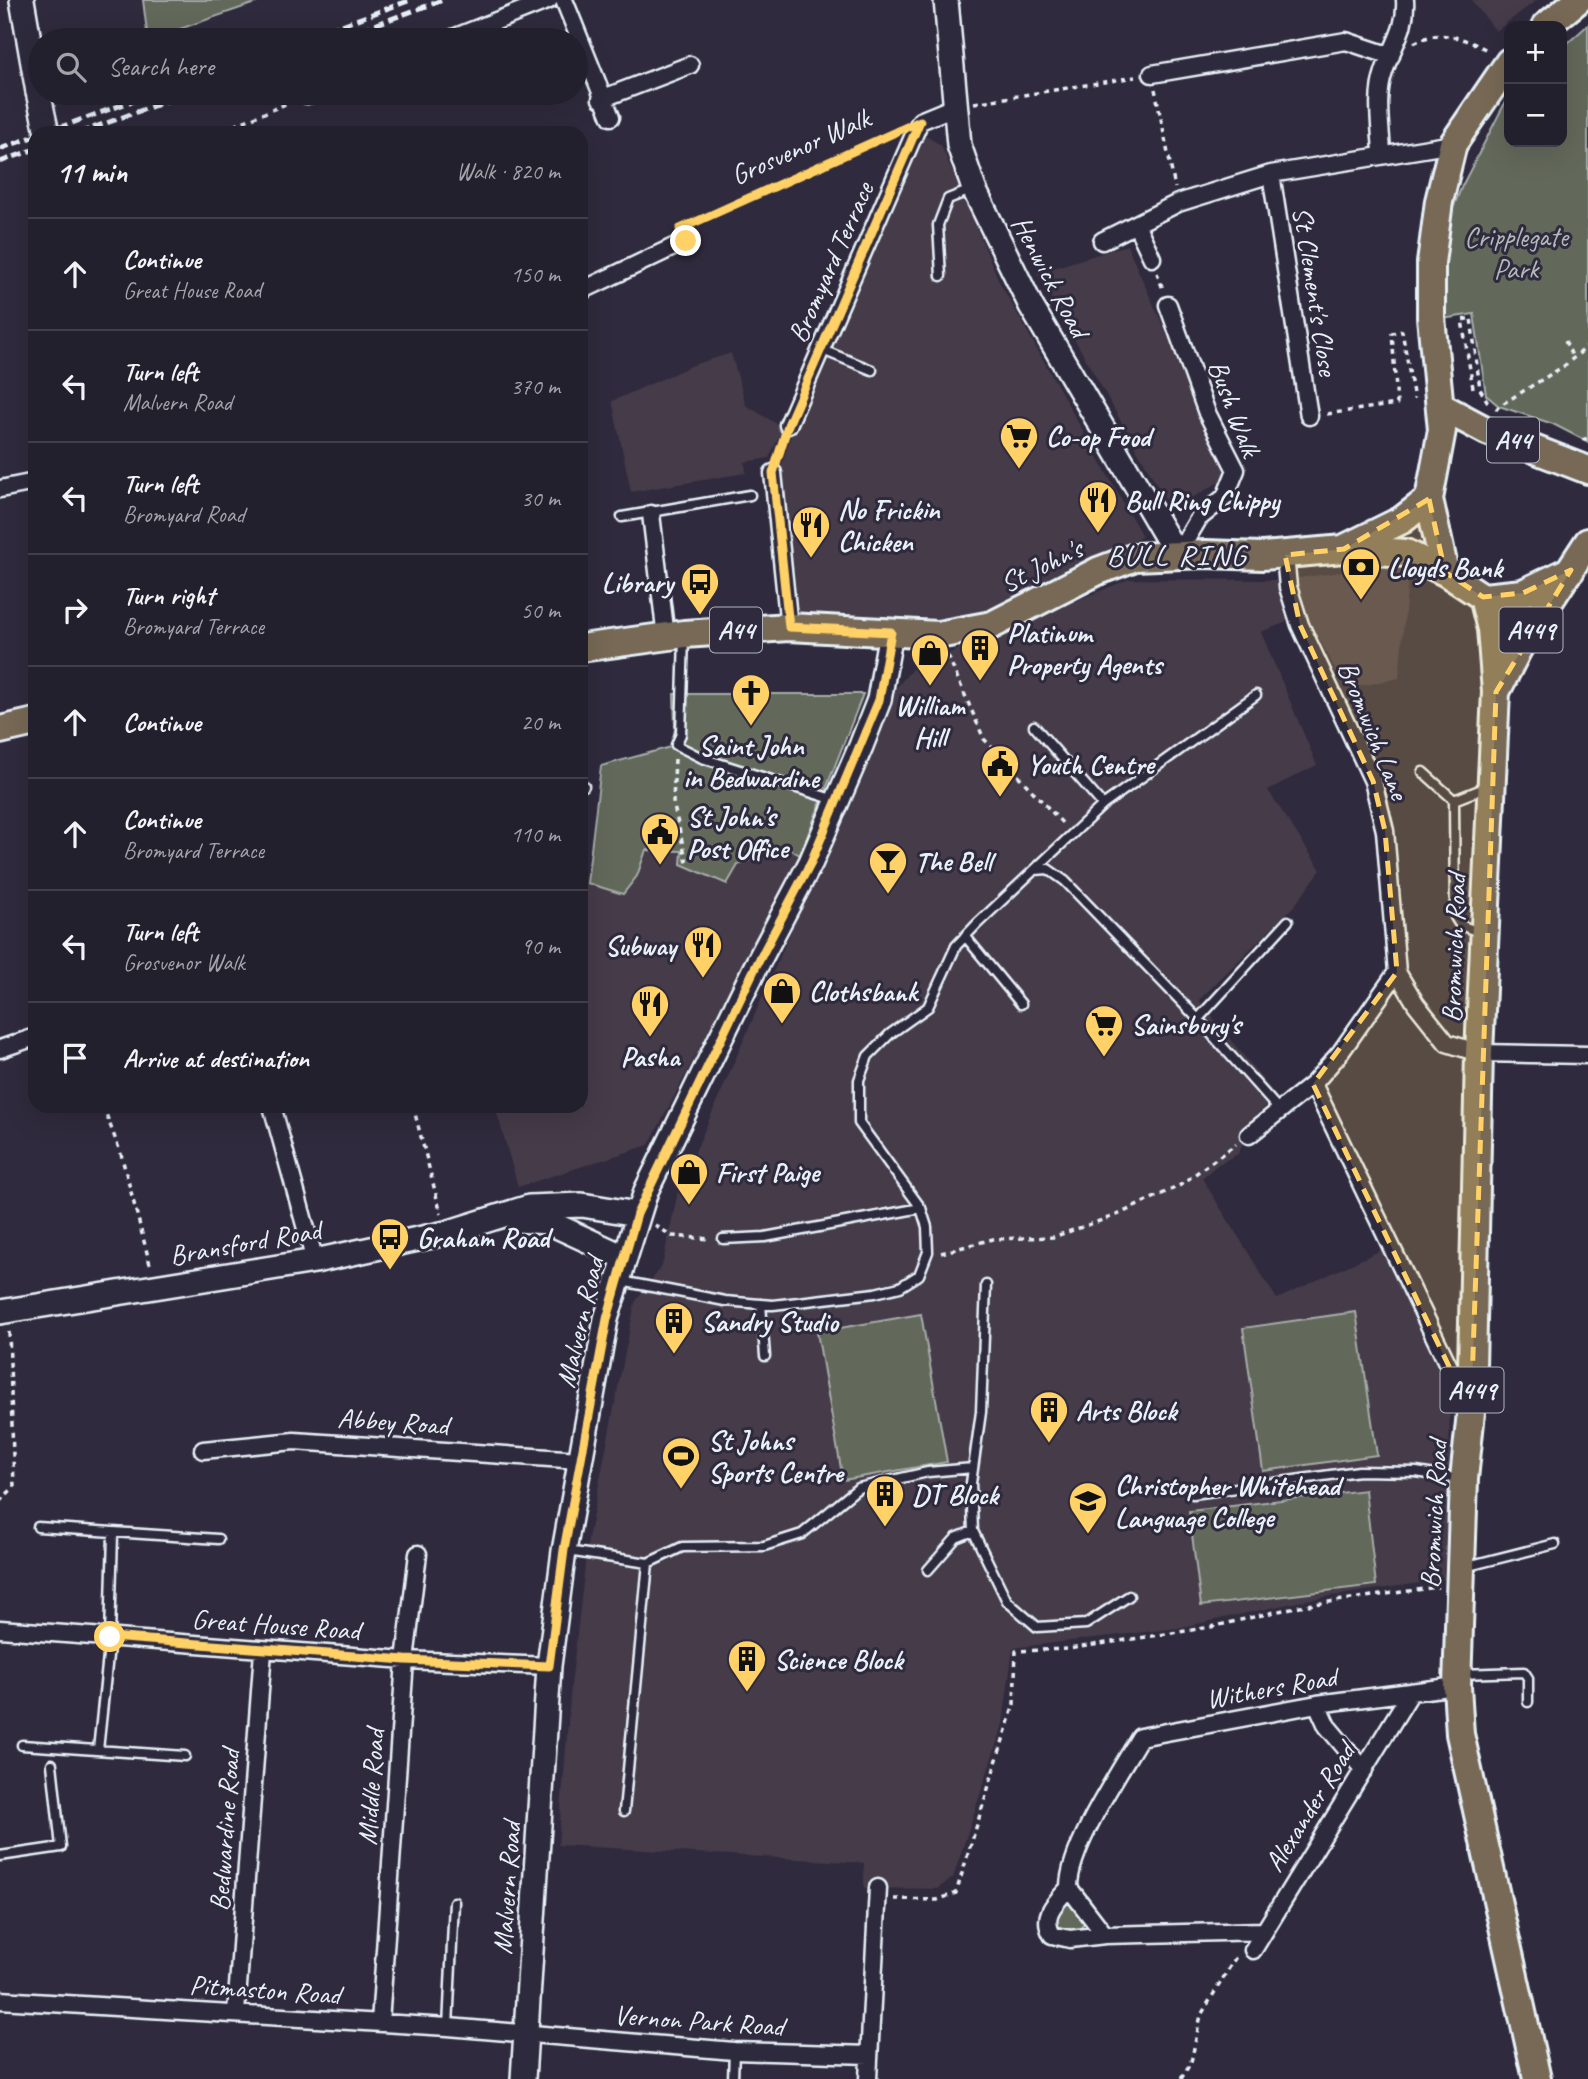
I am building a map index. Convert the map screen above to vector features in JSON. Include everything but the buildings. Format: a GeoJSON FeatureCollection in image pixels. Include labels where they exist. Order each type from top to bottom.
{"type":"FeatureCollection","features":[{"type":"Feature","properties":{"kind":"main road"},"geometry":{"type":"LineString","coordinates":[[22,0],[28,34]]}},
{"type":"Feature","properties":{"kind":"main road","name":"Henwick Road"},"geometry":{"type":"LineString","coordinates":[[946,0],[959,145],[974,189],[1031,306],[1177,555]]}},
{"type":"Feature","properties":{"kind":"main road"},"geometry":{"type":"LineString","coordinates":[[1552,21],[1578,0]]}},
{"type":"Feature","properties":{"kind":"main road"},"geometry":{"type":"LineString","coordinates":[[1445,572],[1429,499],[1441,447],[1440,406],[1431,317],[1431,262],[1452,144],[1504,69]]}},
{"type":"Feature","properties":{"kind":"main road"},"geometry":{"type":"LineString","coordinates":[[41,105],[45,126]]}},
{"type":"Feature","properties":{"kind":"main road","name":"A44"},"geometry":{"type":"LineString","coordinates":[[1440,406],[1487,430],[1588,470]]}},
{"type":"Feature","properties":{"kind":"main road","name":"St John's"},"geometry":{"type":"LineString","coordinates":[[1344,549],[1402,520],[1429,499]]}},
{"type":"Feature","properties":{"kind":"main road","name":"Bromwich Road"},"geometry":{"type":"LineString","coordinates":[[1496,692],[1518,649],[1588,542]]}},
{"type":"Feature","properties":{"kind":"main road","name":"St John's"},"geometry":{"type":"LineString","coordinates":[[891,632],[938,635],[992,625],[1098,571],[1135,557],[1285,555],[1344,549],[1406,553],[1445,572]]}},
{"type":"Feature","properties":{"kind":"main road"},"geometry":{"type":"LineString","coordinates":[[1483,597],[1523,593],[1571,570]]}},
{"type":"Feature","properties":{"kind":"main road","name":"A44"},"geometry":{"type":"LineString","coordinates":[[1445,572],[1483,597]]}},
{"type":"Feature","properties":{"kind":"main road","name":"Bromwich Road"},"geometry":{"type":"LineString","coordinates":[[1483,597],[1490,629],[1496,692],[1479,1053],[1471,1412],[1464,1479],[1457,1680],[1462,1748],[1537,2079]]}},
{"type":"Feature","properties":{"kind":"main road","name":"A44"},"geometry":{"type":"LineString","coordinates":[[588,647],[675,636],[789,627],[891,632]]}},
{"type":"Feature","properties":{"kind":"main road","name":"Malvern Road"},"geometry":{"type":"LineString","coordinates":[[523,2079],[549,1666],[564,1550],[607,1319],[637,1214],[755,968],[811,862],[879,700],[891,632]]}},
{"type":"Feature","properties":{"kind":"main road"},"geometry":{"type":"LineString","coordinates":[[0,730],[28,724]]}},
{"type":"Feature","properties":{"kind":"main road","name":"Bransford Road"},"geometry":{"type":"LineString","coordinates":[[5,1311],[315,1261],[446,1233],[529,1207],[582,1205],[637,1214]]}},
{"type":"Feature","properties":{"kind":"main road","name":"Bransford Road"},"geometry":{"type":"LineString","coordinates":[[497,1218],[548,1222],[624,1257]]}},
{"type":"Feature","properties":{"kind":"street"},"geometry":{"type":"LineString","coordinates":[[478,28],[549,0]]}},
{"type":"Feature","properties":{"kind":"street"},"geometry":{"type":"LineString","coordinates":[[564,0],[574,28]]}},
{"type":"Feature","properties":{"kind":"street"},"geometry":{"type":"LineString","coordinates":[[1382,153],[1379,103],[1383,73],[1404,29],[1405,0]]}},
{"type":"Feature","properties":{"kind":"street"},"geometry":{"type":"LineString","coordinates":[[1152,74],[1346,41],[1391,56]]}},
{"type":"Feature","properties":{"kind":"street"},"geometry":{"type":"LineString","coordinates":[[588,64],[611,117]]}},
{"type":"Feature","properties":{"kind":"street"},"geometry":{"type":"LineString","coordinates":[[601,99],[690,65]]}},
{"type":"Feature","properties":{"kind":"street"},"geometry":{"type":"LineString","coordinates":[[920,121],[954,107]]}},
{"type":"Feature","properties":{"kind":"street","name":"Bromyard Terrace"},"geometry":{"type":"LineString","coordinates":[[788,425],[920,121]]}},
{"type":"Feature","properties":{"kind":"street","name":"St Clement's Close"},"geometry":{"type":"LineString","coordinates":[[1102,241],[1178,203],[1271,174],[1382,153],[1414,152],[1452,144]]}},
{"type":"Feature","properties":{"kind":"street","name":"St Clement's Close"},"geometry":{"type":"LineString","coordinates":[[1271,174],[1309,416]]}},
{"type":"Feature","properties":{"kind":"street"},"geometry":{"type":"LineString","coordinates":[[1136,224],[1152,258]]}},
{"type":"Feature","properties":{"kind":"street"},"geometry":{"type":"LineString","coordinates":[[588,288],[686,241]]}},
{"type":"Feature","properties":{"kind":"street","name":"Bush Walk"},"geometry":{"type":"LineString","coordinates":[[1168,305],[1208,413],[1236,470],[1225,497],[1199,518],[1177,555]]}},
{"type":"Feature","properties":{"kind":"street"},"geometry":{"type":"LineString","coordinates":[[773,473],[789,627]]}},
{"type":"Feature","properties":{"kind":"street"},"geometry":{"type":"LineString","coordinates":[[0,489],[28,483]]}},
{"type":"Feature","properties":{"kind":"street"},"geometry":{"type":"LineString","coordinates":[[652,514],[675,636]]}},
{"type":"Feature","properties":{"kind":"street","name":"Bromwich Lane"},"geometry":{"type":"LineString","coordinates":[[1285,555],[1288,587],[1300,625],[1373,781],[1385,831],[1397,972],[1427,1022],[1447,1043],[1479,1053],[1588,1055]]}},
{"type":"Feature","properties":{"kind":"street"},"geometry":{"type":"LineString","coordinates":[[1249,1135],[1312,1084],[1340,1053],[1397,972]]}},
{"type":"Feature","properties":{"kind":"street"},"geometry":{"type":"LineString","coordinates":[[0,1049],[28,1039]]}},
{"type":"Feature","properties":{"kind":"street"},"geometry":{"type":"LineString","coordinates":[[1312,1084],[1471,1412]]}},
{"type":"Feature","properties":{"kind":"street"},"geometry":{"type":"LineString","coordinates":[[274,1113],[315,1261]]}},
{"type":"Feature","properties":{"kind":"street","name":"Abbey Road"},"geometry":{"type":"LineString","coordinates":[[202,1450],[294,1441],[580,1460]]}},
{"type":"Feature","properties":{"kind":"street","name":"Middle Road"},"geometry":{"type":"LineString","coordinates":[[380,2023],[405,1660],[418,1555]]}},
{"type":"Feature","properties":{"kind":"street","name":"Great House Road"},"geometry":{"type":"LineString","coordinates":[[0,1629],[263,1651],[549,1666]]}},
{"type":"Feature","properties":{"kind":"street","name":"Bedwardine Road"},"geometry":{"type":"LineString","coordinates":[[236,2013],[263,1651]]}},
{"type":"Feature","properties":{"kind":"street","name":"Withers Road"},"geometry":{"type":"LineString","coordinates":[[1069,1888],[1069,1872],[1107,1793],[1140,1737],[1317,1704],[1411,1692],[1457,1680]]}},
{"type":"Feature","properties":{"kind":"street","name":"Alexander Road"},"geometry":{"type":"LineString","coordinates":[[1253,1950],[1411,1692]]}},
{"type":"Feature","properties":{"kind":"street"},"geometry":{"type":"LineString","coordinates":[[1317,1704],[1327,1726],[1364,1770]]}},
{"type":"Feature","properties":{"kind":"street"},"geometry":{"type":"LineString","coordinates":[[1105,1935],[1069,1888],[1048,1914],[1046,1924],[1052,1934],[1070,1939],[1105,1935],[1264,1931]]}},
{"type":"Feature","properties":{"kind":"street"},"geometry":{"type":"LineString","coordinates":[[868,2079],[879,1894]]}},
{"type":"Feature","properties":{"kind":"street","name":"Pitmaston Road"},"geometry":{"type":"LineString","coordinates":[[0,2000],[448,2027],[526,2035]]}},
{"type":"Feature","properties":{"kind":"street","name":"Vernon Park Road"},"geometry":{"type":"LineString","coordinates":[[526,2035],[734,2050],[869,2055]]}},
{"type":"Feature","properties":{"kind":"lane"},"geometry":{"type":"LineString","coordinates":[[941,276],[937,225],[948,199],[974,189]]}},
{"type":"Feature","properties":{"kind":"lane"},"geometry":{"type":"LineString","coordinates":[[820,349],[872,370]]}},
{"type":"Feature","properties":{"kind":"lane"},"geometry":{"type":"LineString","coordinates":[[622,517],[652,514],[750,495]]}},
{"type":"Feature","properties":{"kind":"lane"},"geometry":{"type":"LineString","coordinates":[[675,636],[683,683],[681,734],[676,745],[702,758],[837,801]]}},
{"type":"Feature","properties":{"kind":"lane"},"geometry":{"type":"LineString","coordinates":[[674,684],[683,683]]}},
{"type":"Feature","properties":{"kind":"lane"},"geometry":{"type":"LineString","coordinates":[[618,1280],[725,1301],[761,1304],[824,1301],[900,1287],[919,1275],[928,1252],[927,1227],[921,1208],[859,1123],[859,1080],[868,1056],[890,1034],[928,1007],[956,946],[965,936],[1103,805],[1256,695]]}},
{"type":"Feature","properties":{"kind":"lane"},"geometry":{"type":"LineString","coordinates":[[1034,726],[1103,805]]}},
{"type":"Feature","properties":{"kind":"lane"},"geometry":{"type":"LineString","coordinates":[[1423,772],[1454,800],[1455,917],[1460,925],[1485,934]]}},
{"type":"Feature","properties":{"kind":"lane"},"geometry":{"type":"LineString","coordinates":[[1454,800],[1491,785]]}},
{"type":"Feature","properties":{"kind":"lane"},"geometry":{"type":"LineString","coordinates":[[1035,870],[1048,869],[1065,881],[1198,1019],[1280,1111]]}},
{"type":"Feature","properties":{"kind":"lane"},"geometry":{"type":"LineString","coordinates":[[1198,1019],[1288,921]]}},
{"type":"Feature","properties":{"kind":"lane"},"geometry":{"type":"LineString","coordinates":[[965,936],[1021,1004]]}},
{"type":"Feature","properties":{"kind":"lane"},"geometry":{"type":"LineString","coordinates":[[723,1239],[765,1237],[921,1208]]}},
{"type":"Feature","properties":{"kind":"lane"},"geometry":{"type":"LineString","coordinates":[[986,1285],[981,1412],[974,1468],[974,1531],[1007,1601],[1037,1627],[1086,1624],[1129,1596]]}},
{"type":"Feature","properties":{"kind":"lane"},"geometry":{"type":"LineString","coordinates":[[761,1304],[765,1356]]}},
{"type":"Feature","properties":{"kind":"lane"},"geometry":{"type":"LineString","coordinates":[[564,1550],[648,1563],[682,1547],[764,1546],[802,1534],[858,1488],[929,1472],[974,1468]]}},
{"type":"Feature","properties":{"kind":"lane"},"geometry":{"type":"LineString","coordinates":[[1193,1494],[1359,1471],[1416,1472],[1464,1479]]}},
{"type":"Feature","properties":{"kind":"lane"},"geometry":{"type":"LineString","coordinates":[[38,1527],[218,1539]]}},
{"type":"Feature","properties":{"kind":"lane"},"geometry":{"type":"LineString","coordinates":[[928,1570],[956,1538],[974,1531]]}},
{"type":"Feature","properties":{"kind":"lane"},"geometry":{"type":"LineString","coordinates":[[98,1750],[110,1637],[113,1534]]}},
{"type":"Feature","properties":{"kind":"lane"},"geometry":{"type":"LineString","coordinates":[[1461,1576],[1555,1544]]}},
{"type":"Feature","properties":{"kind":"lane"},"geometry":{"type":"LineString","coordinates":[[624,1811],[648,1563]]}},
{"type":"Feature","properties":{"kind":"lane"},"geometry":{"type":"LineString","coordinates":[[1457,1680],[1524,1672],[1528,1678],[1528,1702]]}},
{"type":"Feature","properties":{"kind":"lane"},"geometry":{"type":"LineString","coordinates":[[22,1745],[185,1756]]}},
{"type":"Feature","properties":{"kind":"lane"},"geometry":{"type":"LineString","coordinates":[[0,1856],[61,1847],[52,1764]]}},
{"type":"Feature","properties":{"kind":"lane"},"geometry":{"type":"LineString","coordinates":[[448,2027],[454,1902]]}},
{"type":"Feature","properties":{"kind":"lane"},"geometry":{"type":"LineString","coordinates":[[733,2079],[734,2050]]}},
{"type":"Feature","properties":{"kind":"path"},"geometry":{"type":"LineString","coordinates":[[1391,56],[1428,35],[1445,35],[1463,38],[1504,59]]}},
{"type":"Feature","properties":{"kind":"path"},"geometry":{"type":"LineString","coordinates":[[954,107],[1152,74],[1178,203]]}},
{"type":"Feature","properties":{"kind":"path"},"geometry":{"type":"LineString","coordinates":[[233,126],[283,105]]}},
{"type":"Feature","properties":{"kind":"path","name":"Grosvenor Walk"},"geometry":{"type":"LineString","coordinates":[[686,241],[680,229],[920,121]]}},
{"type":"Feature","properties":{"kind":"path"},"geometry":{"type":"LineString","coordinates":[[1152,258],[1168,305]]}},
{"type":"Feature","properties":{"kind":"path"},"geometry":{"type":"LineString","coordinates":[[1473,388],[1462,320],[1471,318],[1480,389],[1494,414],[1499,406],[1573,359],[1588,346]]}},
{"type":"Feature","properties":{"kind":"path"},"geometry":{"type":"LineString","coordinates":[[1309,416],[1397,404],[1392,333],[1402,331],[1414,400]]}},
{"type":"Feature","properties":{"kind":"path"},"geometry":{"type":"LineString","coordinates":[[1565,341],[1573,359]]}},
{"type":"Feature","properties":{"kind":"path"},"geometry":{"type":"LineString","coordinates":[[773,473],[788,425]]}},
{"type":"Feature","properties":{"kind":"path"},"geometry":{"type":"LineString","coordinates":[[938,635],[984,739],[1073,835]]}},
{"type":"Feature","properties":{"kind":"path"},"geometry":{"type":"LineString","coordinates":[[676,745],[673,802],[688,867]]}},
{"type":"Feature","properties":{"kind":"path"},"geometry":{"type":"LineString","coordinates":[[106,1113],[121,1154],[156,1288]]}},
{"type":"Feature","properties":{"kind":"path"},"geometry":{"type":"LineString","coordinates":[[415,1113],[446,1233]]}},
{"type":"Feature","properties":{"kind":"path"},"geometry":{"type":"LineString","coordinates":[[928,1252],[948,1254],[993,1239],[1053,1237],[1117,1215],[1179,1186],[1249,1135]]}},
{"type":"Feature","properties":{"kind":"path"},"geometry":{"type":"LineString","coordinates":[[637,1214],[671,1236],[723,1239]]}},
{"type":"Feature","properties":{"kind":"path"},"geometry":{"type":"LineString","coordinates":[[0,1502],[14,1487],[5,1311]]}},
{"type":"Feature","properties":{"kind":"path"},"geometry":{"type":"LineString","coordinates":[[879,1894],[937,1900],[956,1893],[1014,1704],[1016,1651],[1068,1648],[1211,1627],[1300,1606],[1461,1576]]}},
{"type":"Feature","properties":{"kind":"path"},"geometry":{"type":"LineString","coordinates":[[1181,2079],[1191,2062],[1201,2015],[1243,1945],[1264,1931]]}},
{"type":"Feature","properties":{"kind":"highlighted area"},"geometry":{"type":"Polygon","coordinates":[[[1429,499],[1445,572],[1483,597],[1523,593],[1571,570],[1496,692],[1471,1412],[1313,1084],[1397,972],[1385,831],[1373,781],[1300,625],[1285,555],[1344,549],[1429,499]]]}},
{"type":"Feature","properties":{"kind":"shaded area"},"geometry":{"type":"Polygon","coordinates":[[[1471,0],[1537,0],[1509,21],[1504,21],[1504,25],[1496,31],[1471,0]]]}},
{"type":"Feature","properties":{"kind":"shaded area"},"geometry":{"type":"Polygon","coordinates":[[[926,136],[941,145],[1000,283],[1142,536],[982,618],[799,617],[793,560],[778,477],[791,435],[868,247],[926,136]]]}},
{"type":"Feature","properties":{"kind":"shaded area"},"geometry":{"type":"Polygon","coordinates":[[[1127,245],[1230,476],[1171,510],[1037,273],[1127,245]]]}},
{"type":"Feature","properties":{"kind":"shaded area"},"geometry":{"type":"Polygon","coordinates":[[[731,353],[746,405],[780,426],[782,430],[769,458],[745,462],[746,473],[631,492],[612,401],[693,365],[731,353]]]}},
{"type":"Feature","properties":{"kind":"shaded area"},"geometry":{"type":"Polygon","coordinates":[[[1375,567],[1404,570],[1408,579],[1399,678],[1346,689],[1306,615],[1261,632],[1317,765],[1268,790],[1321,870],[1295,905],[1199,1000],[1277,1097],[1255,1116],[1238,1154],[1217,1165],[1202,1178],[1277,1299],[1383,1249],[1450,1386],[1448,1579],[1312,1599],[1178,1628],[1013,1648],[1003,1724],[953,1878],[937,1889],[864,1888],[864,1863],[558,1845],[571,1685],[588,1539],[635,1302],[662,1266],[678,1191],[868,754],[891,694],[913,668],[1129,579],[1284,580],[1375,567]]]}},
{"type":"Feature","properties":{"kind":"shaded area"},"geometry":{"type":"Polygon","coordinates":[[[784,846],[800,855],[649,1145],[518,1187],[497,1113],[588,1113],[588,882],[646,850],[683,851],[738,865],[784,846]]]}},
{"type":"Feature","properties":{"kind":"green space"},"geometry":{"type":"Polygon","coordinates":[[[143,0],[264,0],[183,28],[146,28],[143,0]]]}},
{"type":"Feature","properties":{"kind":"green space","name":"Cripplegate Park"},"geometry":{"type":"Polygon","coordinates":[[[1588,25],[1588,442],[1553,424],[1499,406],[1486,395],[1474,314],[1442,319],[1442,236],[1462,186],[1504,105],[1504,147],[1567,147],[1567,44],[1588,25]]]}},
{"type":"Feature","properties":{"kind":"green space"},"geometry":{"type":"Polygon","coordinates":[[[674,694],[863,694],[800,855],[784,846],[738,865],[727,884],[681,864],[682,851],[646,850],[637,876],[623,894],[588,883],[601,766],[671,747],[675,729],[674,694]]]}},
{"type":"Feature","properties":{"kind":"green space"},"geometry":{"type":"Polygon","coordinates":[[[1356,1312],[1377,1455],[1263,1471],[1243,1328],[1356,1312]]]}},
{"type":"Feature","properties":{"kind":"green space"},"geometry":{"type":"Polygon","coordinates":[[[921,1314],[947,1462],[843,1480],[817,1332],[921,1314]]]}},
{"type":"Feature","properties":{"kind":"green space"},"geometry":{"type":"Polygon","coordinates":[[[1365,1490],[1376,1585],[1201,1606],[1189,1511],[1365,1490]]]}},
{"type":"Feature","properties":{"kind":"green space"},"geometry":{"type":"Polygon","coordinates":[[[1075,1903],[1086,1917],[1080,1934],[1062,1935],[1051,1920],[1058,1905],[1075,1903]]]}},
{"type":"Feature","properties":{"kind":"railway"},"geometry":{"type":"LineString","coordinates":[[333,28],[411,0]]}},
{"type":"Feature","properties":{"kind":"railway"},"geometry":{"type":"LineString","coordinates":[[366,28],[443,0]]}},
{"type":"Feature","properties":{"kind":"railway"},"geometry":{"type":"LineString","coordinates":[[63,126],[122,105]]}},
{"type":"Feature","properties":{"kind":"railway"},"geometry":{"type":"LineString","coordinates":[[98,126],[156,105]]}},
{"type":"Feature","properties":{"kind":"railway"},"geometry":{"type":"LineString","coordinates":[[0,149],[28,139]]}},
{"type":"Feature","properties":{"kind":"railway"},"geometry":{"type":"LineString","coordinates":[[0,162],[28,152]]}},
{"type":"Feature","properties":{"kind":"place","name":"Co-op Food"},"geometry":{"type":"Point","coordinates":[1019,470]}},
{"type":"Feature","properties":{"kind":"place","name":"Bull Ring Chippy"},"geometry":{"type":"Point","coordinates":[1098,534]}},
{"type":"Feature","properties":{"kind":"place","name":"No Frickin Chicken"},"geometry":{"type":"Point","coordinates":[811,559]}},
{"type":"Feature","properties":{"kind":"place","name":"Lloyds Bank"},"geometry":{"type":"Point","coordinates":[1361,601]}},
{"type":"Feature","properties":{"kind":"place","name":"Library"},"geometry":{"type":"Point","coordinates":[700,616]}},
{"type":"Feature","properties":{"kind":"place","name":"Platinum Property Agents"},"geometry":{"type":"Point","coordinates":[980,682]}},
{"type":"Feature","properties":{"kind":"place","name":"William Hill"},"geometry":{"type":"Point","coordinates":[930,687]}},
{"type":"Feature","properties":{"kind":"place","name":"Saint John in Bedwardine"},"geometry":{"type":"Point","coordinates":[751,727]}},
{"type":"Feature","properties":{"kind":"place","name":"Youth Centre"},"geometry":{"type":"Point","coordinates":[1000,798]}},
{"type":"Feature","properties":{"kind":"place","name":"St John's Post Office"},"geometry":{"type":"Point","coordinates":[660,866]}},
{"type":"Feature","properties":{"kind":"place","name":"The Bell"},"geometry":{"type":"Point","coordinates":[888,895]}},
{"type":"Feature","properties":{"kind":"place","name":"Subway"},"geometry":{"type":"Point","coordinates":[703,979]}},
{"type":"Feature","properties":{"kind":"place","name":"Clothsbank"},"geometry":{"type":"Point","coordinates":[782,1025]}},
{"type":"Feature","properties":{"kind":"place","name":"Pasha"},"geometry":{"type":"Point","coordinates":[650,1038]}},
{"type":"Feature","properties":{"kind":"place","name":"Sainsbury's"},"geometry":{"type":"Point","coordinates":[1104,1058]}},
{"type":"Feature","properties":{"kind":"place","name":"First Paige"},"geometry":{"type":"Point","coordinates":[689,1206]}},
{"type":"Feature","properties":{"kind":"place","name":"Graham Road"},"geometry":{"type":"Point","coordinates":[390,1271]}},
{"type":"Feature","properties":{"kind":"place","name":"Sandry Studio"},"geometry":{"type":"Point","coordinates":[674,1355]}},
{"type":"Feature","properties":{"kind":"place","name":"Arts Block"},"geometry":{"type":"Point","coordinates":[1049,1444]}},
{"type":"Feature","properties":{"kind":"place","name":"St Johns Sports Centre"},"geometry":{"type":"Point","coordinates":[681,1490]}},
{"type":"Feature","properties":{"kind":"place","name":"DT Block"},"geometry":{"type":"Point","coordinates":[885,1528]}},
{"type":"Feature","properties":{"kind":"place","name":"Christopher Whitehead Language College"},"geometry":{"type":"Point","coordinates":[1088,1535]}},
{"type":"Feature","properties":{"kind":"place","name":"Science Block"},"geometry":{"type":"Point","coordinates":[747,1693]}},
{"type":"Feature","properties":{"kind":"district","name":"BULL RING"},"geometry":{"type":"Point","coordinates":[1177,555]}},
{"type":"Feature","properties":{"kind":"route"},"geometry":{"type":"LineString","coordinates":[[110,1637],[263,1651],[549,1666],[564,1550],[607,1319],[637,1214],[755,968],[811,862],[879,700],[891,632],[789,627],[773,473],[788,425],[920,121],[680,229],[686,241]]}}]}
